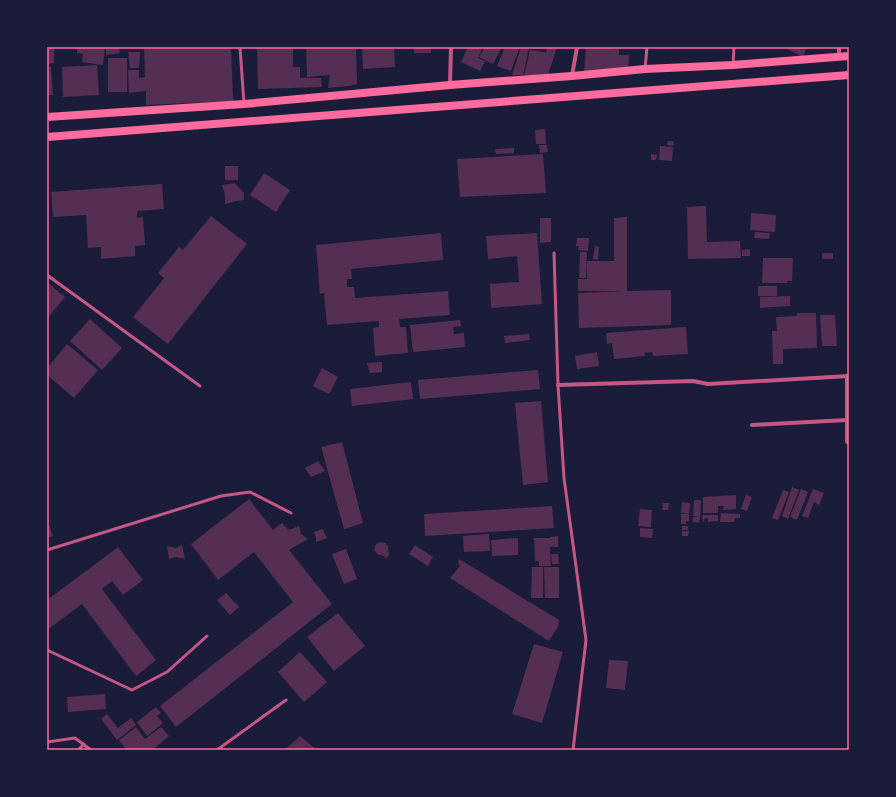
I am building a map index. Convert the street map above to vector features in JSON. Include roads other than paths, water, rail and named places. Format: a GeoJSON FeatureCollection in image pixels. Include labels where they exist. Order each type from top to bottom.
{"type":"FeatureCollection","features":[{"type":"Feature","properties":{"kind":"main road"},"geometry":{"type":"LineString","coordinates":[[47,117],[244,104],[646,69],[734,65],[849,56]]}},
{"type":"Feature","properties":{"kind":"main road"},"geometry":{"type":"LineString","coordinates":[[47,137],[849,75]]}},
{"type":"Feature","properties":{"kind":"street"},"geometry":{"type":"LineString","coordinates":[[450,85],[451,47]]}},
{"type":"Feature","properties":{"kind":"street"},"geometry":{"type":"LineString","coordinates":[[572,76],[577,47]]}},
{"type":"Feature","properties":{"kind":"street"},"geometry":{"type":"LineString","coordinates":[[839,47],[839,57]]}},
{"type":"Feature","properties":{"kind":"street"},"geometry":{"type":"LineString","coordinates":[[558,385],[694,381],[708,384],[848,376],[847,442]]}},
{"type":"Feature","properties":{"kind":"street"},"geometry":{"type":"LineString","coordinates":[[752,425],[847,420]]}},
{"type":"Feature","properties":{"kind":"lane"},"geometry":{"type":"LineString","coordinates":[[240,47],[244,104]]}},
{"type":"Feature","properties":{"kind":"lane"},"geometry":{"type":"LineString","coordinates":[[646,69],[647,47]]}},
{"type":"Feature","properties":{"kind":"lane"},"geometry":{"type":"LineString","coordinates":[[734,47],[734,65]]}},
{"type":"Feature","properties":{"kind":"lane"},"geometry":{"type":"LineString","coordinates":[[554,253],[558,385],[564,478],[586,640],[573,750]]}},
{"type":"Feature","properties":{"kind":"lane"},"geometry":{"type":"LineString","coordinates":[[47,275],[200,386]]}},
{"type":"Feature","properties":{"kind":"lane"},"geometry":{"type":"LineString","coordinates":[[47,550],[221,496],[250,492],[291,513]]}},
{"type":"Feature","properties":{"kind":"lane"},"geometry":{"type":"LineString","coordinates":[[47,650],[132,690],[167,672],[207,636]]}},
{"type":"Feature","properties":{"kind":"lane"},"geometry":{"type":"LineString","coordinates":[[217,750],[286,700]]}},
{"type":"Feature","properties":{"kind":"lane"},"geometry":{"type":"LineString","coordinates":[[47,742],[75,738],[91,750]]}},
{"type":"Feature","properties":{"kind":"lane"},"geometry":{"type":"LineString","coordinates":[[78,750],[84,744]]}}]}
